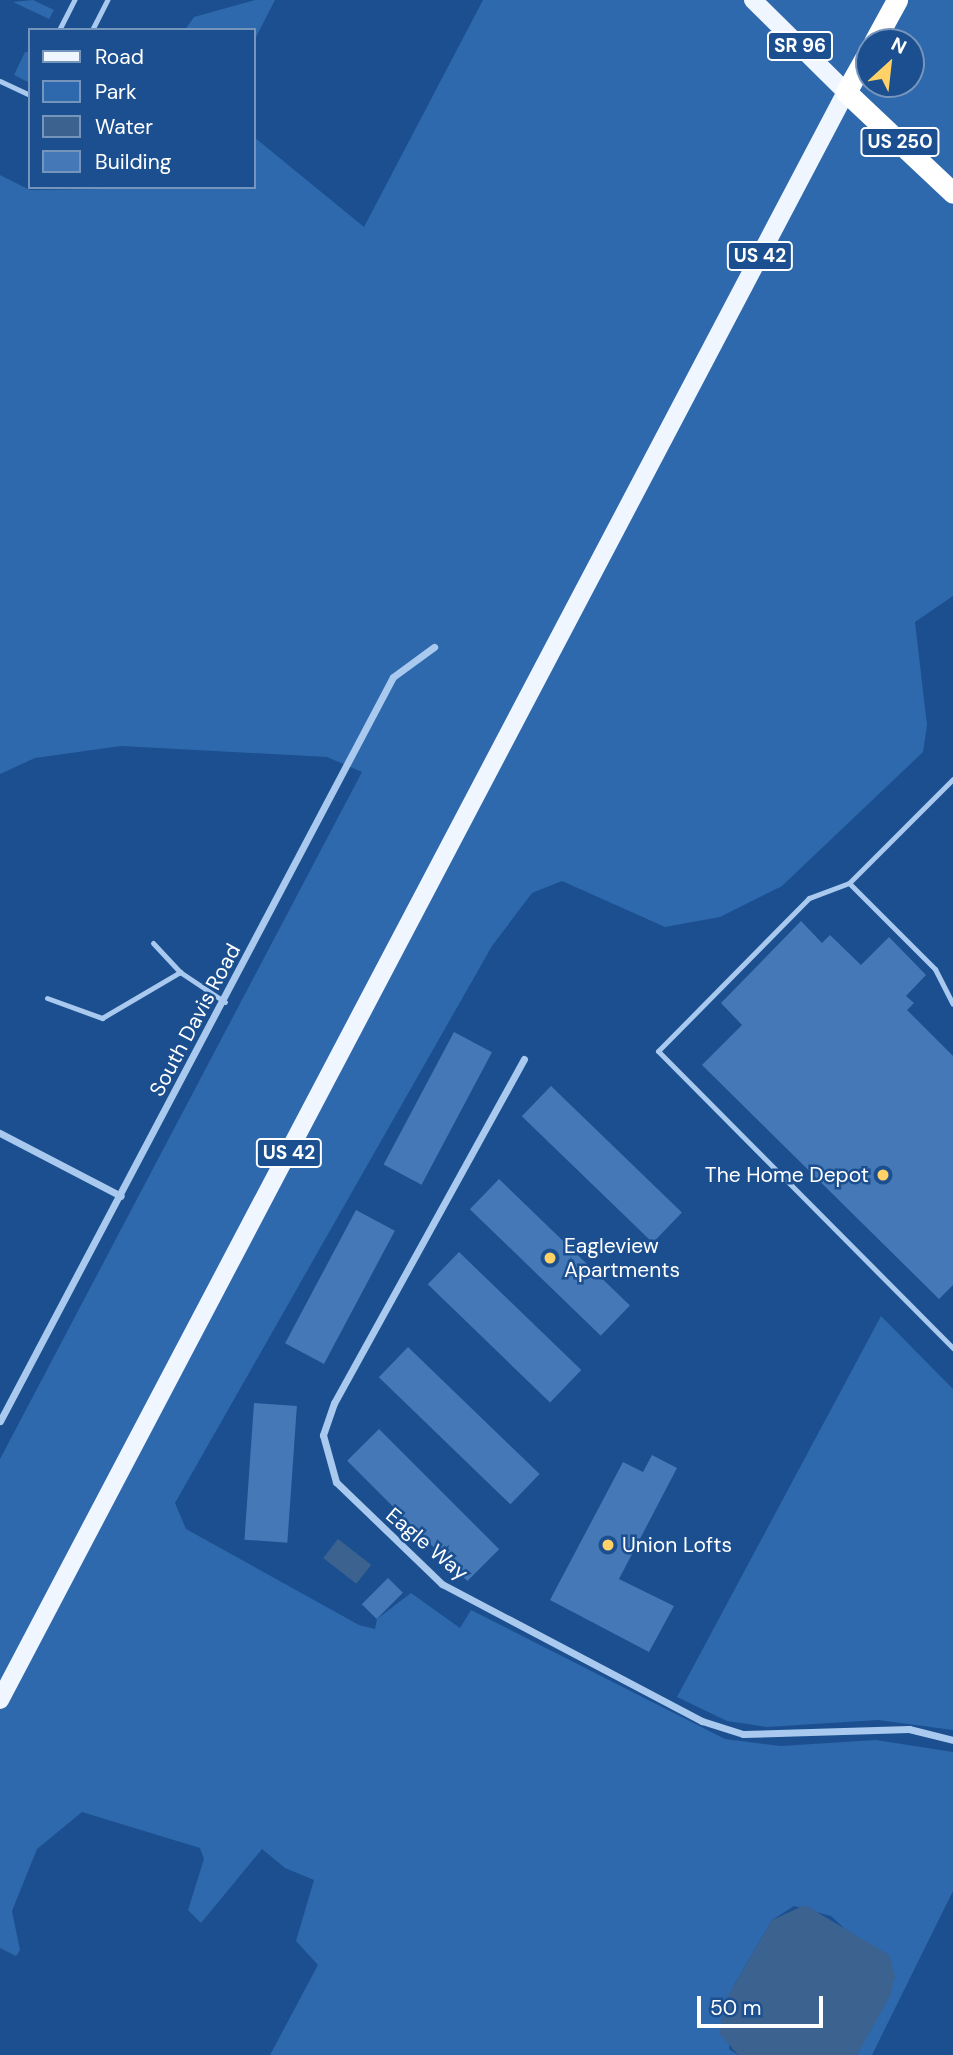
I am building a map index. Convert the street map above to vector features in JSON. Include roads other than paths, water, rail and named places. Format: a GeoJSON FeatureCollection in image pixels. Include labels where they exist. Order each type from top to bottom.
{"type":"FeatureCollection","features":[{"type":"Feature","properties":{"kind":"highway"},"geometry":{"type":"LineString","coordinates":[[882,28],[897,0]]}},
{"type":"Feature","properties":{"kind":"highway","name":"US 42"},"geometry":{"type":"LineString","coordinates":[[846,92],[855,76]]}},
{"type":"Feature","properties":{"kind":"highway","name":"US 250"},"geometry":{"type":"LineString","coordinates":[[846,92],[953,193]]}},
{"type":"Feature","properties":{"kind":"main road","name":"SR 96"},"geometry":{"type":"LineString","coordinates":[[753,0],[846,92]]}},
{"type":"Feature","properties":{"kind":"main road","name":"US 42"},"geometry":{"type":"LineString","coordinates":[[0,1700],[846,92]]}},
{"type":"Feature","properties":{"kind":"street","name":"South Davis Road"},"geometry":{"type":"LineString","coordinates":[[0,1421],[225,1002],[393,677],[434,647]]}},
{"type":"Feature","properties":{"kind":"street","name":"Eagle Way"},"geometry":{"type":"LineString","coordinates":[[524,1059],[334,1403],[323,1436],[336,1482],[442,1584],[702,1721],[753,1735],[909,1729],[953,1740]]}},
{"type":"Feature","properties":{"kind":"street"},"geometry":{"type":"LineString","coordinates":[[0,1133],[121,1196]]}},
{"type":"Feature","properties":{"kind":"lane"},"geometry":{"type":"LineString","coordinates":[[60,28],[74,0]]}},
{"type":"Feature","properties":{"kind":"lane"},"geometry":{"type":"LineString","coordinates":[[93,28],[107,0]]}},
{"type":"Feature","properties":{"kind":"lane"},"geometry":{"type":"LineString","coordinates":[[0,81],[28,94]]}},
{"type":"Feature","properties":{"kind":"lane"},"geometry":{"type":"LineString","coordinates":[[953,779],[849,883],[809,898],[658,1051],[933,1321],[953,1348]]}},
{"type":"Feature","properties":{"kind":"lane"},"geometry":{"type":"LineString","coordinates":[[849,883],[934,969],[953,1004]]}},
{"type":"Feature","properties":{"kind":"lane"},"geometry":{"type":"LineString","coordinates":[[153,943],[180,972],[225,1002]]}},
{"type":"Feature","properties":{"kind":"lane"},"geometry":{"type":"LineString","coordinates":[[47,998],[102,1018],[180,972]]}},
{"type":"Feature","properties":{"kind":"water"},"geometry":{"type":"Polygon","coordinates":[[[338,1539],[371,1565],[356,1584],[323,1558],[338,1539]]]}},
{"type":"Feature","properties":{"kind":"water"},"geometry":{"type":"Polygon","coordinates":[[[805,1905],[889,1955],[895,1976],[890,1996],[857,2055],[738,2055],[719,2033],[726,1999],[772,1920],[805,1905]]]}},
{"type":"Feature","properties":{"kind":"place","name":"The Home Depot"},"geometry":{"type":"Point","coordinates":[883,1175]}},
{"type":"Feature","properties":{"kind":"place","name":"Eagleview Apartments"},"geometry":{"type":"Point","coordinates":[550,1258]}},
{"type":"Feature","properties":{"kind":"place","name":"Union Lofts"},"geometry":{"type":"Point","coordinates":[608,1545]}}]}
